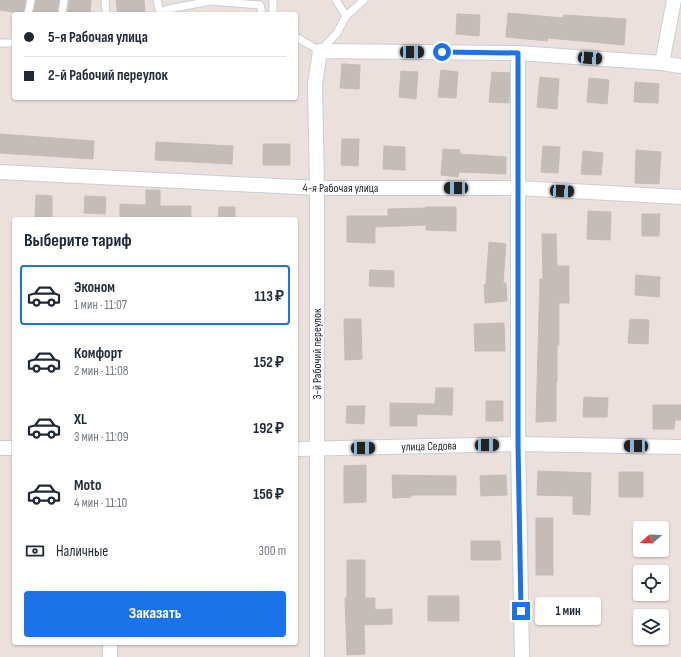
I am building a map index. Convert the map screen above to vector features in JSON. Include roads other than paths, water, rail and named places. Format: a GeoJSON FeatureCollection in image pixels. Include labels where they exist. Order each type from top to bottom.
{"type":"FeatureCollection","features":[{"type":"Feature","properties":{"kind":"street"},"geometry":{"type":"LineString","coordinates":[[662,63],[674,0]]}},
{"type":"Feature","properties":{"kind":"street"},"geometry":{"type":"LineString","coordinates":[[320,51],[518,53],[662,63],[681,66]]}},
{"type":"Feature","properties":{"kind":"street","name":"3-й Рабочий переулок"},"geometry":{"type":"LineString","coordinates":[[317,657],[317,188],[315,84],[320,51]]}},
{"type":"Feature","properties":{"kind":"street"},"geometry":{"type":"LineString","coordinates":[[518,53],[518,444],[522,657]]}},
{"type":"Feature","properties":{"kind":"street","name":"4-я Рабочая улица"},"geometry":{"type":"LineString","coordinates":[[0,172],[317,188],[518,188],[681,197]]}},
{"type":"Feature","properties":{"kind":"street","name":"улица Седова"},"geometry":{"type":"LineString","coordinates":[[298,449],[518,444],[681,447]]}},
{"type":"Feature","properties":{"kind":"street"},"geometry":{"type":"LineString","coordinates":[[0,448],[12,448]]}},
{"type":"Feature","properties":{"kind":"street"},"geometry":{"type":"LineString","coordinates":[[110,645],[110,657]]}},
{"type":"Feature","properties":{"kind":"lane"},"geometry":{"type":"LineString","coordinates":[[28,12],[31,0]]}},
{"type":"Feature","properties":{"kind":"lane"},"geometry":{"type":"LineString","coordinates":[[62,12],[64,0]]}},
{"type":"Feature","properties":{"kind":"lane"},"geometry":{"type":"LineString","coordinates":[[106,0],[106,12]]}},
{"type":"Feature","properties":{"kind":"lane"},"geometry":{"type":"LineString","coordinates":[[157,0],[159,12]]}},
{"type":"Feature","properties":{"kind":"lane"},"geometry":{"type":"LineString","coordinates":[[273,0],[273,12]]}},
{"type":"Feature","properties":{"kind":"lane"},"geometry":{"type":"LineString","coordinates":[[336,0],[346,16]]}},
{"type":"Feature","properties":{"kind":"lane"},"geometry":{"type":"LineString","coordinates":[[298,38],[320,51],[337,33],[346,16],[364,0]]}},
{"type":"Feature","properties":{"kind":"lane"},"geometry":{"type":"LineString","coordinates":[[163,12],[168,9],[211,1],[260,3]]}},
{"type":"Feature","properties":{"kind":"lane"},"geometry":{"type":"LineString","coordinates":[[0,43],[12,43]]}}]}
